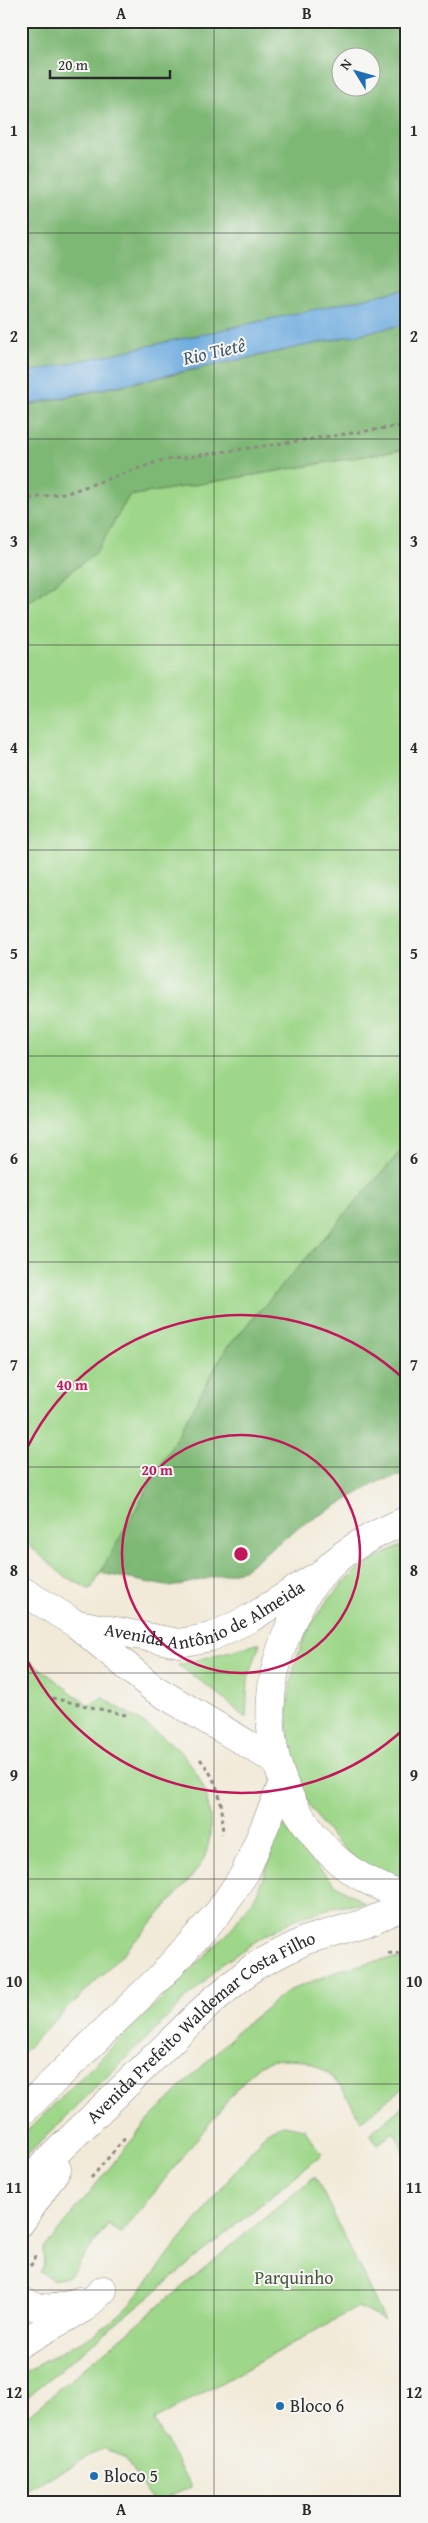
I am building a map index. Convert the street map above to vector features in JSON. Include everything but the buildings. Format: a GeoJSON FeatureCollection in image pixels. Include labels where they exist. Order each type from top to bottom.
{"type":"FeatureCollection","features":[{"type":"Feature","properties":{"kind":"street","name":"Avenida Antônio de Almeida"},"geometry":{"type":"LineString","coordinates":[[76,1624],[179,1643],[210,1637],[251,1618],[326,1570],[369,1536],[407,1520]]}},
{"type":"Feature","properties":{"kind":"street","name":"Avenida Antônio de Almeida"},"geometry":{"type":"LineString","coordinates":[[326,1570],[295,1611],[276,1659],[269,1710],[279,1772],[302,1820],[333,1856],[372,1884],[407,1898]]}},
{"type":"Feature","properties":{"kind":"street","name":"Avenida Antônio de Almeida"},"geometry":{"type":"LineString","coordinates":[[21,1590],[76,1624],[153,1688],[279,1772]]}},
{"type":"Feature","properties":{"kind":"street"},"geometry":{"type":"LineString","coordinates":[[21,2113],[162,1975],[218,1913],[245,1873],[279,1772]]}},
{"type":"Feature","properties":{"kind":"street","name":"Avenida Prefeito Waldemar Costa Filho"},"geometry":{"type":"LineString","coordinates":[[21,2187],[212,2001],[256,1966],[306,1940],[365,1923],[407,1906]]}},
{"type":"Feature","properties":{"kind":"street"},"geometry":{"type":"LineString","coordinates":[[21,2222],[92,2117]]}},
{"type":"Feature","properties":{"kind":"street"},"geometry":{"type":"LineString","coordinates":[[21,2300],[46,2309],[68,2306],[103,2290],[84,2308],[21,2343]]}},
{"type":"Feature","properties":{"kind":"path"},"geometry":{"type":"LineString","coordinates":[[21,500],[70,492],[160,461],[407,424]]}},
{"type":"Feature","properties":{"kind":"path"},"geometry":{"type":"LineString","coordinates":[[52,1698],[136,1717]]}},
{"type":"Feature","properties":{"kind":"path"},"geometry":{"type":"LineString","coordinates":[[195,1754],[202,1761],[218,1789],[224,1818],[222,1836]]}},
{"type":"Feature","properties":{"kind":"path"},"geometry":{"type":"LineString","coordinates":[[380,1953],[407,1953]]}},
{"type":"Feature","properties":{"kind":"path"},"geometry":{"type":"LineString","coordinates":[[89,2180],[128,2135]]}},
{"type":"Feature","properties":{"kind":"path"},"geometry":{"type":"LineString","coordinates":[[28,2269],[34,2261],[36,2248]]}},
{"type":"Feature","properties":{"kind":"green space"},"geometry":{"type":"Polygon","coordinates":[[[21,21],[407,21],[407,289],[21,374],[21,21]]]}},
{"type":"Feature","properties":{"kind":"green space"},"geometry":{"type":"Polygon","coordinates":[[[407,324],[407,449],[129,496],[96,553],[21,608],[21,407],[407,324]]]}},
{"type":"Feature","properties":{"kind":"green space"},"geometry":{"type":"Polygon","coordinates":[[[407,449],[407,1144],[226,1349],[91,1590],[64,1576],[21,1538],[21,608],[96,553],[129,496],[407,449]]]}},
{"type":"Feature","properties":{"kind":"green space"},"geometry":{"type":"Polygon","coordinates":[[[407,1144],[407,1474],[380,1481],[299,1527],[243,1570],[171,1587],[100,1573],[226,1349],[407,1144]]]}},
{"type":"Feature","properties":{"kind":"green space"},"geometry":{"type":"Polygon","coordinates":[[[407,1544],[407,1886],[355,1858],[317,1818],[295,1769],[288,1716],[295,1663],[318,1614],[355,1573],[407,1544]]]}},
{"type":"Feature","properties":{"kind":"green space"},"geometry":{"type":"Polygon","coordinates":[[[260,1643],[248,1680],[246,1718],[213,1690],[178,1665],[260,1643]]]}},
{"type":"Feature","properties":{"kind":"green space"},"geometry":{"type":"Polygon","coordinates":[[[21,1654],[89,1706],[102,1697],[152,1729],[176,1748],[186,1758],[199,1778],[207,1799],[210,1831],[206,1853],[193,1876],[120,1957],[21,2054],[21,1654]]]}},
{"type":"Feature","properties":{"kind":"green space"},"geometry":{"type":"Polygon","coordinates":[[[276,1816],[309,1858],[336,1885],[365,1903],[331,1908],[295,1919],[262,1937],[222,1964],[21,2161],[21,2137],[230,1931],[257,1893],[270,1858],[276,1816]]]}},
{"type":"Feature","properties":{"kind":"green space"},"geometry":{"type":"Polygon","coordinates":[[[385,1959],[407,1959],[407,2085],[361,2121],[334,2079],[325,2071],[303,2060],[274,2060],[262,2064],[240,2085],[121,2234],[108,2224],[71,2275],[54,2280],[40,2272],[44,2265],[43,2250],[149,2119],[242,2027],[288,1991],[343,1969],[385,1959]]]}},
{"type":"Feature","properties":{"kind":"green space"},"geometry":{"type":"Polygon","coordinates":[[[407,2103],[407,2157],[394,2132],[378,2144],[369,2134],[407,2103]]]}},
{"type":"Feature","properties":{"kind":"green space"},"geometry":{"type":"Polygon","coordinates":[[[284,2125],[304,2129],[322,2154],[21,2402],[21,2374],[112,2322],[130,2304],[267,2131],[284,2125]]]}},
{"type":"Feature","properties":{"kind":"green space","name":"Parquinho"},"geometry":{"type":"Polygon","coordinates":[[[315,2176],[385,2321],[358,2307],[154,2420],[191,2487],[158,2502],[153,2502],[126,2459],[105,2448],[21,2492],[21,2421],[315,2176]]]}},
{"type":"Feature","properties":{"kind":"water","name":"Rio Tietê"},"geometry":{"type":"Polygon","coordinates":[[[407,289],[407,324],[21,406],[21,374],[407,289]]]}},
{"type":"Feature","properties":{"kind":"place","name":"Bloco 6"},"geometry":{"type":"Point","coordinates":[280,2406]}},
{"type":"Feature","properties":{"kind":"place","name":"Bloco 5"},"geometry":{"type":"Point","coordinates":[94,2476]}}]}
